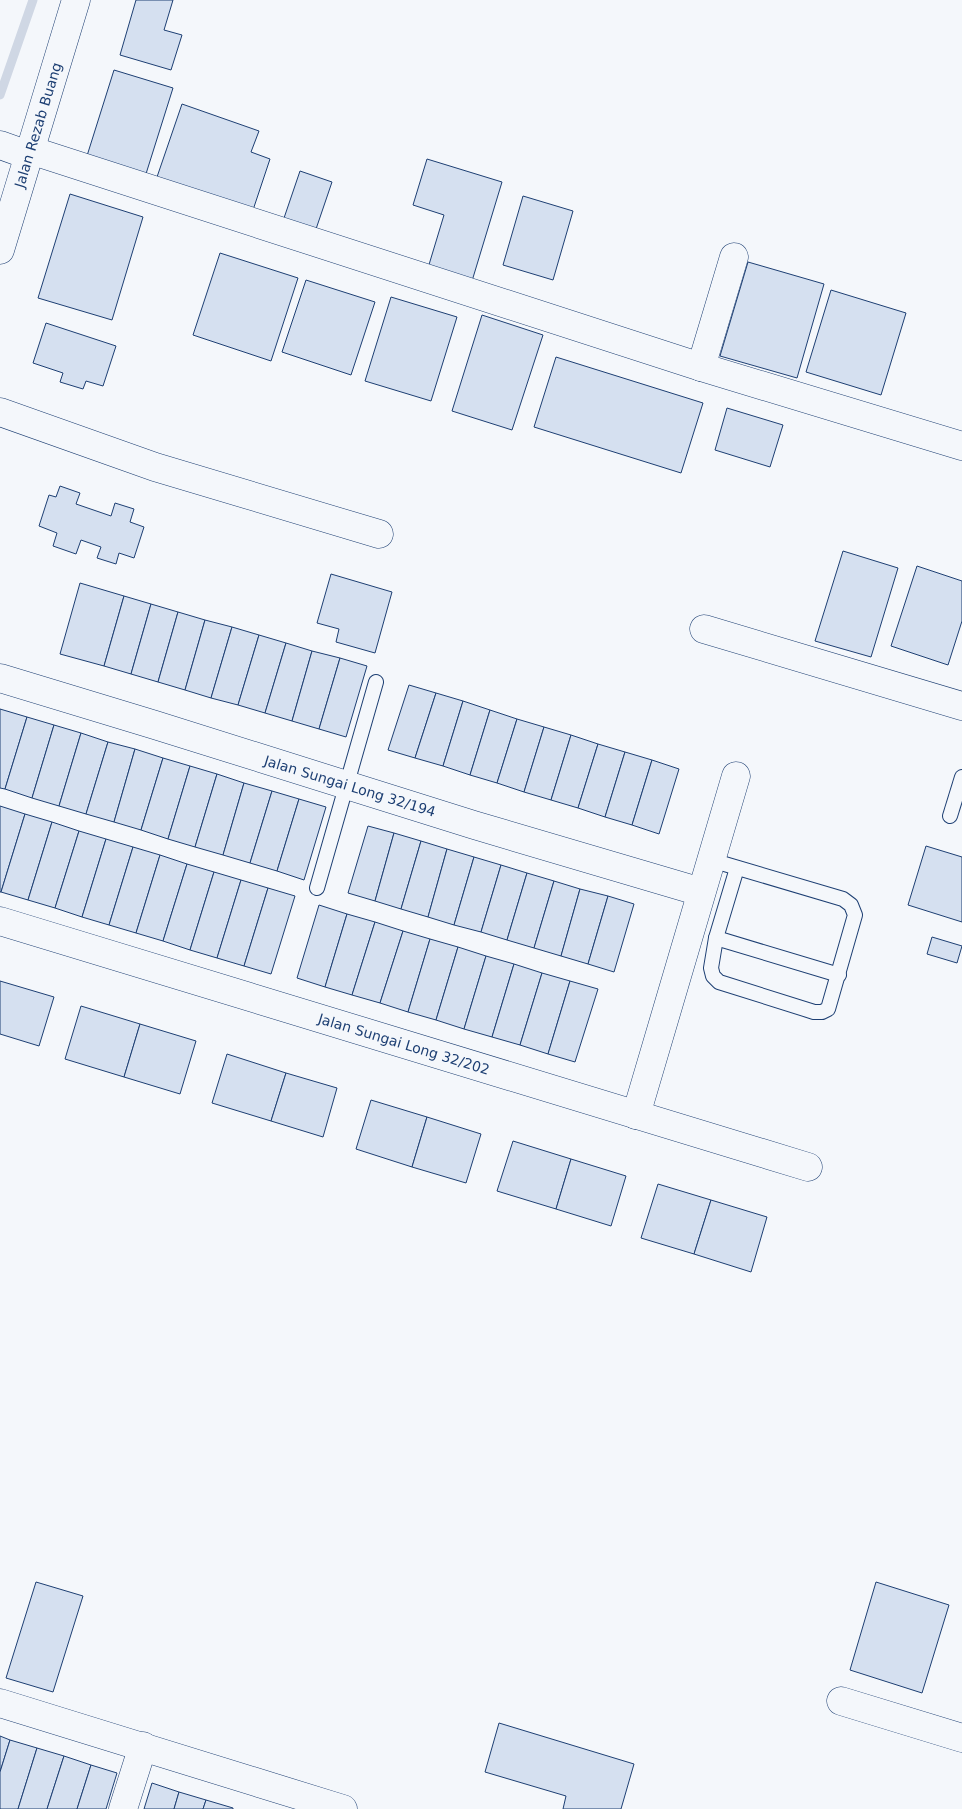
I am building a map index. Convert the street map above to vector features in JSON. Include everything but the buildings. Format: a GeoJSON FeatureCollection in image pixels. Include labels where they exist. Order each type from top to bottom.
{"type":"FeatureCollection","features":[{"type":"Feature","properties":{"kind":"street","name":"Jalan Rezab Buang"},"geometry":{"type":"LineString","coordinates":[[0,250],[76,0]]}},
{"type":"Feature","properties":{"kind":"street"},"geometry":{"type":"LineString","coordinates":[[1,145],[29,152],[701,367],[962,446]]}},
{"type":"Feature","properties":{"kind":"street"},"geometry":{"type":"LineString","coordinates":[[701,367],[734,257]]}},
{"type":"Feature","properties":{"kind":"street"},"geometry":{"type":"LineString","coordinates":[[0,412],[156,467],[379,534]]}},
{"type":"Feature","properties":{"kind":"street"},"geometry":{"type":"LineString","coordinates":[[704,629],[962,706]]}},
{"type":"Feature","properties":{"kind":"street","name":"Jalan Sungai Long 32/194"},"geometry":{"type":"LineString","coordinates":[[0,678],[347,786],[701,892]]}},
{"type":"Feature","properties":{"kind":"street"},"geometry":{"type":"LineString","coordinates":[[636,1115],[736,776]]}},
{"type":"Feature","properties":{"kind":"street","name":"Jalan Sungai Long 32/202"},"geometry":{"type":"LineString","coordinates":[[0,921],[808,1167]]}},
{"type":"Feature","properties":{"kind":"street"},"geometry":{"type":"LineString","coordinates":[[841,1701],[962,1738]]}},
{"type":"Feature","properties":{"kind":"street"},"geometry":{"type":"LineString","coordinates":[[0,1703],[343,1809]]}},
{"type":"Feature","properties":{"kind":"street"},"geometry":{"type":"LineString","coordinates":[[123,1809],[143,1746]]}},
{"type":"Feature","properties":{"kind":"lane"},"geometry":{"type":"LineString","coordinates":[[317,888],[376,682]]}},
{"type":"Feature","properties":{"kind":"lane"},"geometry":{"type":"LineString","coordinates":[[950,816],[962,777]]}},
{"type":"Feature","properties":{"kind":"lane"},"geometry":{"type":"LineString","coordinates":[[711,860],[843,899],[852,905],[855,915],[828,1009],[822,1012],[814,1012],[719,982],[713,976],[711,968],[716,938],[737,868]]}},
{"type":"Feature","properties":{"kind":"lane"},"geometry":{"type":"LineString","coordinates":[[716,938],[839,975]]}},
{"type":"Feature","properties":{"kind":"waterway"},"geometry":{"type":"LineString","coordinates":[[0,95],[33,0]]}}]}
